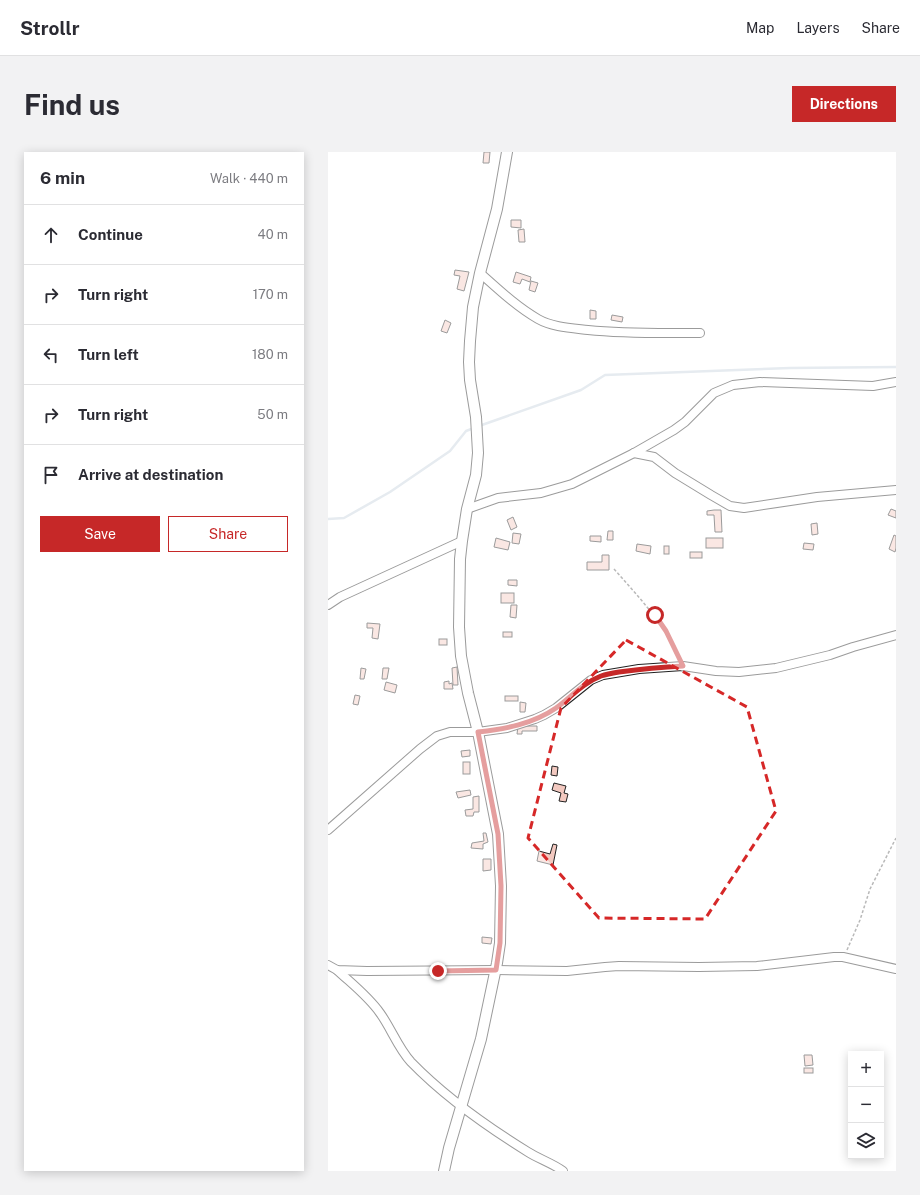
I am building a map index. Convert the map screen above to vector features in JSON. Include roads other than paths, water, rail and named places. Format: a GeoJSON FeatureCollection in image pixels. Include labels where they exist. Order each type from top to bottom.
{"type":"FeatureCollection","features":[{"type":"Feature","properties":{"kind":"street"},"geometry":{"type":"LineString","coordinates":[[444,1171],[481,1039],[496,970],[500,943],[501,886],[498,834],[478,732],[468,693],[459,640],[460,559],[467,509],[476,475],[478,453],[476,418],[470,380],[469,362],[473,307],[480,273],[497,209],[507,152]]}},
{"type":"Feature","properties":{"kind":"street"},"geometry":{"type":"LineString","coordinates":[[480,273],[523,309],[538,319],[551,324],[577,329],[620,333],[700,333]]}},
{"type":"Feature","properties":{"kind":"street"},"geometry":{"type":"LineString","coordinates":[[467,509],[498,498],[541,493],[572,484],[634,453],[674,430],[685,422],[714,392],[733,385],[760,382],[873,386],[896,382]]}},
{"type":"Feature","properties":{"kind":"street"},"geometry":{"type":"LineString","coordinates":[[634,453],[654,457],[683,478],[730,506],[744,508],[817,497],[896,490]]}},
{"type":"Feature","properties":{"kind":"street"},"geometry":{"type":"LineString","coordinates":[[328,605],[340,597],[462,541]]}},
{"type":"Feature","properties":{"kind":"street"},"geometry":{"type":"LineString","coordinates":[[328,830],[420,749],[437,736],[450,732],[478,732],[507,728],[544,715],[556,708],[591,680],[603,675],[639,669],[683,666],[739,672],[776,668],[830,655],[896,635]]}},
{"type":"Feature","properties":{"kind":"street"},"geometry":{"type":"LineString","coordinates":[[337,970],[496,970],[567,972],[605,967],[752,966],[779,964],[818,958],[843,957],[896,968]]}},
{"type":"Feature","properties":{"kind":"street"},"geometry":{"type":"LineString","coordinates":[[328,965],[337,970],[363,993],[380,1013],[410,1060],[461,1106],[489,1128],[532,1155],[563,1171]]}},
{"type":"Feature","properties":{"kind":"waterway"},"geometry":{"type":"LineString","coordinates":[[479,426],[581,390],[605,375],[790,368],[896,367]]}},
{"type":"Feature","properties":{"kind":"waterway"},"geometry":{"type":"LineString","coordinates":[[328,519],[344,518],[390,492],[450,451],[466,431],[474,428]]}}]}
